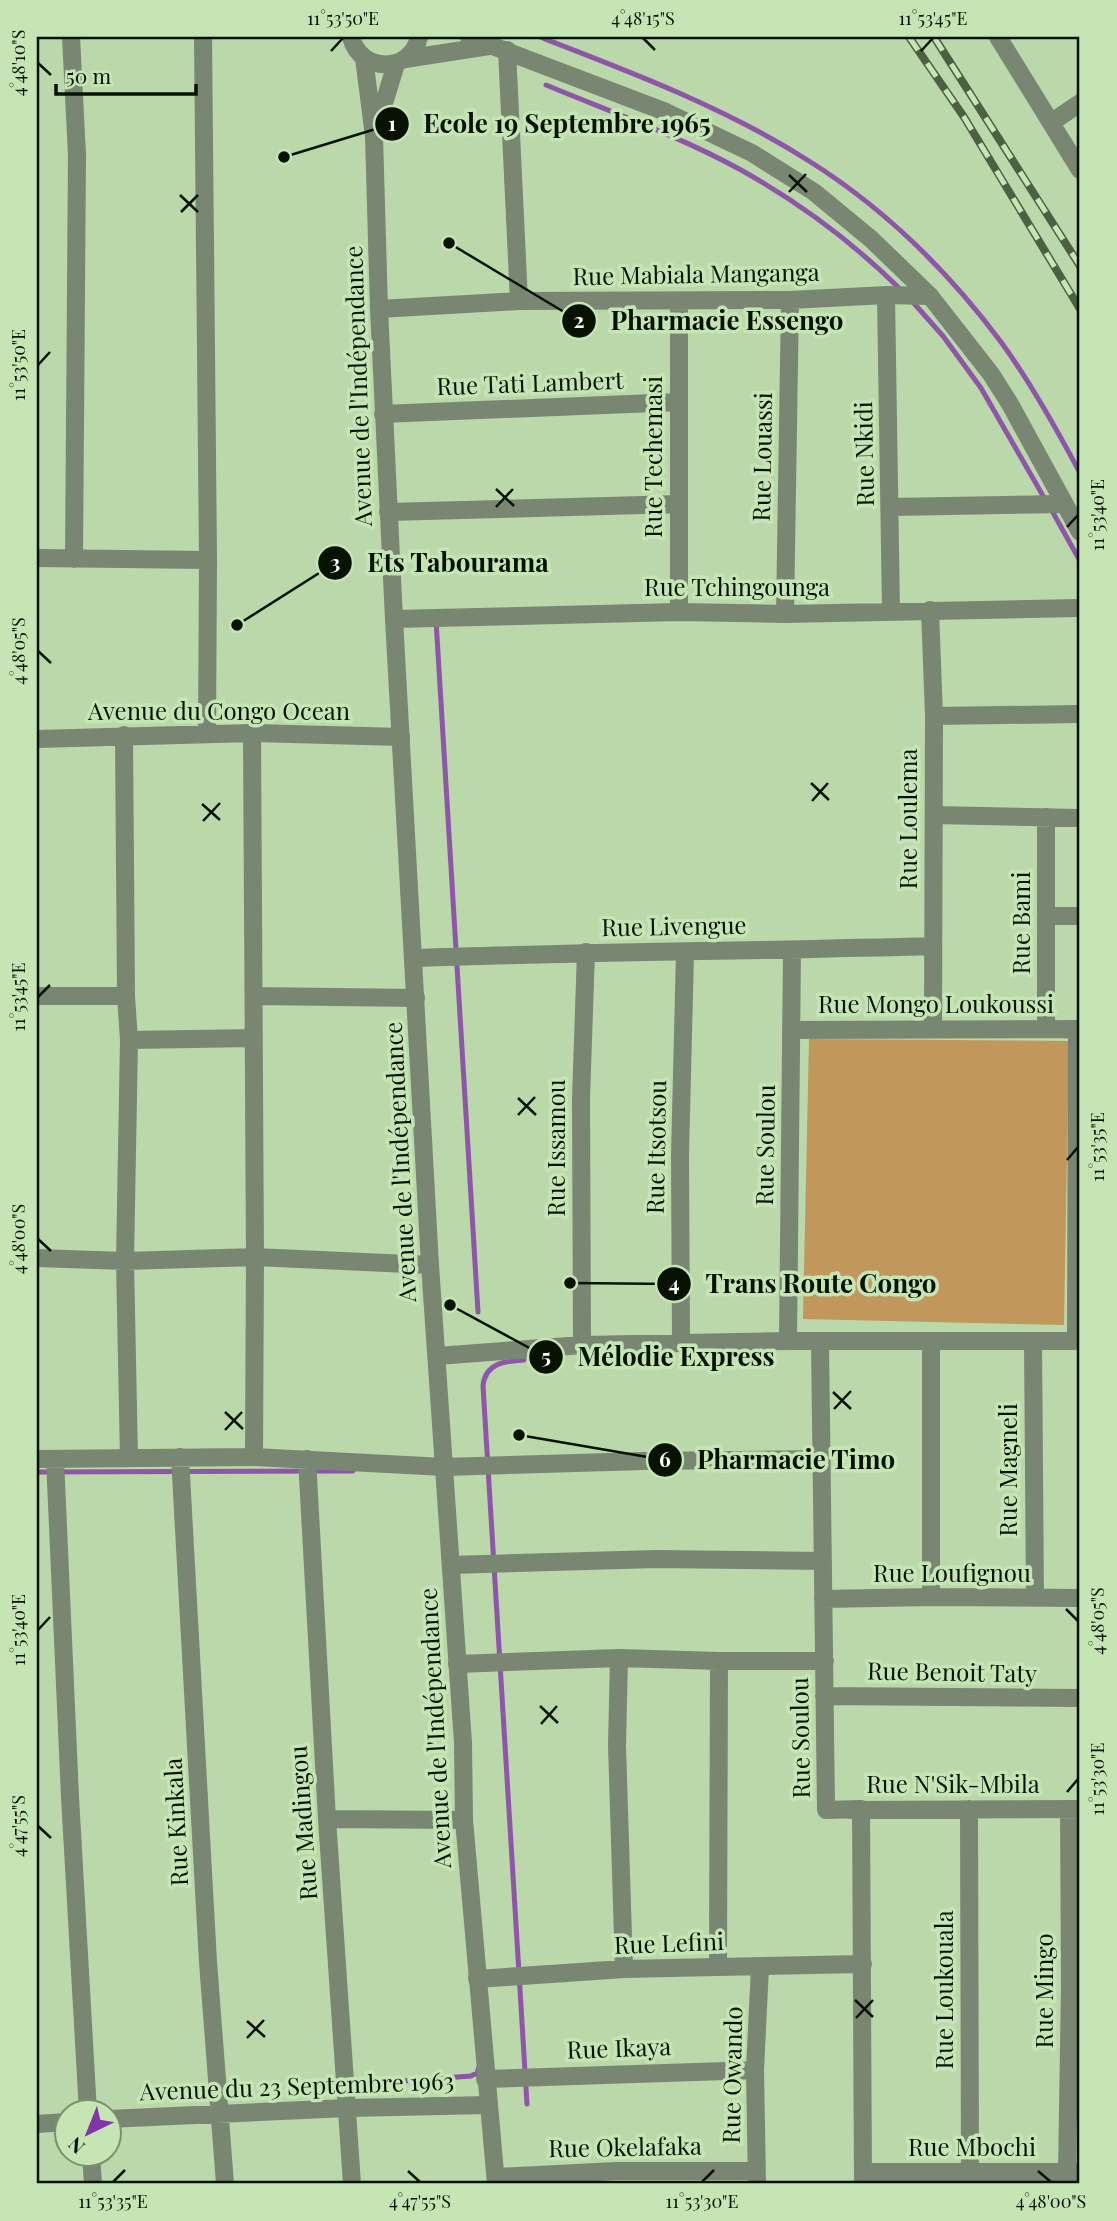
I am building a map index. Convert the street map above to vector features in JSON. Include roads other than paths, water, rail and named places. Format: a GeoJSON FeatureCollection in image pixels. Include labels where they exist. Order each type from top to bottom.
{"type":"FeatureCollection","features":[{"type":"Feature","properties":{"kind":"street"},"geometry":{"type":"LineString","coordinates":[[71,37],[76,155],[74,559]]}},
{"type":"Feature","properties":{"kind":"street"},"geometry":{"type":"LineString","coordinates":[[203,37],[207,733]]}},
{"type":"Feature","properties":{"kind":"street","name":"Avenue de l'Indépendance"},"geometry":{"type":"LineString","coordinates":[[374,136],[401,61],[413,51],[419,37]]}},
{"type":"Feature","properties":{"kind":"street"},"geometry":{"type":"LineString","coordinates":[[469,37],[666,112],[752,153],[814,192],[871,239],[930,296],[1010,404],[1080,532]]}},
{"type":"Feature","properties":{"kind":"street"},"geometry":{"type":"LineString","coordinates":[[998,37],[1080,170]]}},
{"type":"Feature","properties":{"kind":"street"},"geometry":{"type":"LineString","coordinates":[[347,38],[364,58],[385,65],[498,48]]}},
{"type":"Feature","properties":{"kind":"street"},"geometry":{"type":"LineString","coordinates":[[498,48],[519,301]]}},
{"type":"Feature","properties":{"kind":"street","name":"Avenue de l'Indépendance"},"geometry":{"type":"LineString","coordinates":[[364,58],[374,136],[388,512],[430,1265],[463,1743],[464,1820],[496,2180]]}},
{"type":"Feature","properties":{"kind":"street"},"geometry":{"type":"LineString","coordinates":[[1052,122],[1080,103]]}},
{"type":"Feature","properties":{"kind":"street","name":"Rue Mabiala Manganga"},"geometry":{"type":"LineString","coordinates":[[379,309],[519,301],[790,300],[887,295],[930,296]]}},
{"type":"Feature","properties":{"kind":"street","name":"Rue Nkidi"},"geometry":{"type":"LineString","coordinates":[[887,295],[891,611]]}},
{"type":"Feature","properties":{"kind":"street","name":"Rue Louassi"},"geometry":{"type":"LineString","coordinates":[[785,614],[790,300]]}},
{"type":"Feature","properties":{"kind":"street","name":"Rue Techemasi"},"geometry":{"type":"LineString","coordinates":[[679,301],[679,612]]}},
{"type":"Feature","properties":{"kind":"street","name":"Rue Tati Lambert"},"geometry":{"type":"LineString","coordinates":[[383,414],[679,402]]}},
{"type":"Feature","properties":{"kind":"street"},"geometry":{"type":"LineString","coordinates":[[388,512],[679,504]]}},
{"type":"Feature","properties":{"kind":"street"},"geometry":{"type":"LineString","coordinates":[[891,507],[1064,504]]}},
{"type":"Feature","properties":{"kind":"street"},"geometry":{"type":"LineString","coordinates":[[37,558],[208,560]]}},
{"type":"Feature","properties":{"kind":"street","name":"Rue Tchingounga"},"geometry":{"type":"LineString","coordinates":[[394,619],[679,612],[785,614],[1080,608]]}},
{"type":"Feature","properties":{"kind":"street","name":"Rue Loulema"},"geometry":{"type":"LineString","coordinates":[[930,610],[934,716],[933,1029]]}},
{"type":"Feature","properties":{"kind":"street"},"geometry":{"type":"LineString","coordinates":[[934,716],[1080,714]]}},
{"type":"Feature","properties":{"kind":"street","name":"Avenue du Congo Ocean"},"geometry":{"type":"LineString","coordinates":[[37,739],[207,733],[401,737]]}},
{"type":"Feature","properties":{"kind":"street"},"geometry":{"type":"LineString","coordinates":[[252,733],[254,1457]]}},
{"type":"Feature","properties":{"kind":"street"},"geometry":{"type":"LineString","coordinates":[[124,735],[126,996],[129,1040],[125,1261],[129,1458]]}},
{"type":"Feature","properties":{"kind":"street"},"geometry":{"type":"LineString","coordinates":[[934,816],[1080,818]]}},
{"type":"Feature","properties":{"kind":"street","name":"Rue Bami"},"geometry":{"type":"LineString","coordinates":[[1046,817],[1046,1028]]}},
{"type":"Feature","properties":{"kind":"street"},"geometry":{"type":"LineString","coordinates":[[1048,916],[1080,916]]}},
{"type":"Feature","properties":{"kind":"street","name":"Rue Livengue"},"geometry":{"type":"LineString","coordinates":[[414,958],[933,946]]}},
{"type":"Feature","properties":{"kind":"street","name":"Rue Soulou"},"geometry":{"type":"LineString","coordinates":[[788,1341],[792,950]]}},
{"type":"Feature","properties":{"kind":"street","name":"Rue Issamou"},"geometry":{"type":"LineString","coordinates":[[582,1345],[581,1099],[586,953]]}},
{"type":"Feature","properties":{"kind":"street","name":"Rue Itsotsou"},"geometry":{"type":"LineString","coordinates":[[681,1342],[680,1155],[685,953]]}},
{"type":"Feature","properties":{"kind":"street"},"geometry":{"type":"LineString","coordinates":[[37,996],[126,996]]}},
{"type":"Feature","properties":{"kind":"street"},"geometry":{"type":"LineString","coordinates":[[254,996],[416,998]]}},
{"type":"Feature","properties":{"kind":"street"},"geometry":{"type":"LineString","coordinates":[[437,1356],[582,1345],[681,1342],[1078,1341],[1079,1029]]}},
{"type":"Feature","properties":{"kind":"street","name":"Rue Mongo Loukoussi"},"geometry":{"type":"LineString","coordinates":[[792,1030],[1079,1029]]}},
{"type":"Feature","properties":{"kind":"street"},"geometry":{"type":"LineString","coordinates":[[129,1040],[254,1038]]}},
{"type":"Feature","properties":{"kind":"street"},"geometry":{"type":"LineString","coordinates":[[37,1258],[125,1261],[255,1257],[430,1265]]}},
{"type":"Feature","properties":{"kind":"street","name":"Rue Soulou"},"geometry":{"type":"LineString","coordinates":[[820,1341],[825,1810],[861,1810],[863,2178]]}},
{"type":"Feature","properties":{"kind":"street","name":"Rue Magneli"},"geometry":{"type":"LineString","coordinates":[[1033,1341],[1035,1598]]}},
{"type":"Feature","properties":{"kind":"street"},"geometry":{"type":"LineString","coordinates":[[931,1597],[932,1342]]}},
{"type":"Feature","properties":{"kind":"street","name":"Rue Kinkala"},"geometry":{"type":"LineString","coordinates":[[180,1457],[208,1962],[225,2184]]}},
{"type":"Feature","properties":{"kind":"street"},"geometry":{"type":"LineString","coordinates":[[37,1459],[254,1457],[444,1467],[822,1459]]}},
{"type":"Feature","properties":{"kind":"street"},"geometry":{"type":"LineString","coordinates":[[55,1459],[87,2098]]}},
{"type":"Feature","properties":{"kind":"street","name":"Rue Madingou"},"geometry":{"type":"LineString","coordinates":[[307,1459],[327,1819],[352,2184]]}},
{"type":"Feature","properties":{"kind":"street"},"geometry":{"type":"LineString","coordinates":[[451,1565],[656,1559],[823,1561]]}},
{"type":"Feature","properties":{"kind":"street","name":"Rue Loufignou"},"geometry":{"type":"LineString","coordinates":[[823,1599],[1080,1598]]}},
{"type":"Feature","properties":{"kind":"street"},"geometry":{"type":"LineString","coordinates":[[457,1664],[619,1658],[825,1661]]}},
{"type":"Feature","properties":{"kind":"street"},"geometry":{"type":"LineString","coordinates":[[619,1658],[617,1745],[624,1969]]}},
{"type":"Feature","properties":{"kind":"street"},"geometry":{"type":"LineString","coordinates":[[719,1661],[719,1967]]}},
{"type":"Feature","properties":{"kind":"street","name":"Rue Benoit Taty"},"geometry":{"type":"LineString","coordinates":[[824,1696],[1080,1698]]}},
{"type":"Feature","properties":{"kind":"street","name":"Rue Loukouala"},"geometry":{"type":"LineString","coordinates":[[969,1808],[970,2172]]}},
{"type":"Feature","properties":{"kind":"street","name":"Rue N'Sik-Mbila"},"geometry":{"type":"LineString","coordinates":[[825,1810],[1074,1809]]}},
{"type":"Feature","properties":{"kind":"street","name":"Rue Mingo"},"geometry":{"type":"LineString","coordinates":[[1073,2172],[1070,1986],[1074,1809]]}},
{"type":"Feature","properties":{"kind":"street"},"geometry":{"type":"LineString","coordinates":[[327,1819],[464,1820]]}},
{"type":"Feature","properties":{"kind":"street","name":"Rue Lefini"},"geometry":{"type":"LineString","coordinates":[[477,1979],[624,1969],[863,1964]]}},
{"type":"Feature","properties":{"kind":"street","name":"Rue Owando"},"geometry":{"type":"LineString","coordinates":[[756,2178],[755,2070],[760,1967]]}},
{"type":"Feature","properties":{"kind":"street","name":"Rue Ikaya"},"geometry":{"type":"LineString","coordinates":[[485,2079],[755,2070]]}},
{"type":"Feature","properties":{"kind":"street","name":"Avenue du 23 Septembre 1963"},"geometry":{"type":"LineString","coordinates":[[122,2118],[348,2108],[488,2105]]}},
{"type":"Feature","properties":{"kind":"street","name":"Rue Okelafaka"},"geometry":{"type":"LineString","coordinates":[[496,2180],[616,2171],[756,2178]]}},
{"type":"Feature","properties":{"kind":"street","name":"Rue Mbochi"},"geometry":{"type":"LineString","coordinates":[[863,2178],[970,2172],[1073,2172]]}},
{"type":"Feature","properties":{"kind":"waterway"},"geometry":{"type":"LineString","coordinates":[[540,37],[643,78],[745,124],[809,161],[863,199],[913,242],[981,316],[1033,390],[1080,473]]}},
{"type":"Feature","properties":{"kind":"waterway"},"geometry":{"type":"LineString","coordinates":[[546,85],[669,135],[741,170],[826,225],[865,256],[902,291]]}},
{"type":"Feature","properties":{"kind":"waterway"},"geometry":{"type":"LineString","coordinates":[[911,300],[943,336],[981,388],[1046,501]]}},
{"type":"Feature","properties":{"kind":"waterway"},"geometry":{"type":"LineString","coordinates":[[1051,509],[1080,561]]}},
{"type":"Feature","properties":{"kind":"waterway"},"geometry":{"type":"LineString","coordinates":[[436,620],[478,1312]]}},
{"type":"Feature","properties":{"kind":"waterway"},"geometry":{"type":"LineString","coordinates":[[524,1360],[503,1363],[492,1368],[483,1386],[527,2104]]}},
{"type":"Feature","properties":{"kind":"waterway"},"geometry":{"type":"LineString","coordinates":[[37,1472],[353,1471]]}},
{"type":"Feature","properties":{"kind":"waterway"},"geometry":{"type":"LineString","coordinates":[[404,2081],[471,2076],[477,2073],[479,2067]]}},
{"type":"Feature","properties":{"kind":"railway"},"geometry":{"type":"LineString","coordinates":[[909,37],[964,117],[1080,309]]}},
{"type":"Feature","properties":{"kind":"railway"},"geometry":{"type":"LineString","coordinates":[[934,37],[1080,266]]}},
{"type":"Feature","properties":{"kind":"place","name":"Ecole 19 Septembre 1965"},"geometry":{"type":"Point","coordinates":[284,157]}},
{"type":"Feature","properties":{"kind":"place","name":"Pharmacie Essengo"},"geometry":{"type":"Point","coordinates":[449,243]}},
{"type":"Feature","properties":{"kind":"place","name":"Ets Tabourama"},"geometry":{"type":"Point","coordinates":[237,625]}},
{"type":"Feature","properties":{"kind":"place","name":"Trans Route Congo"},"geometry":{"type":"Point","coordinates":[570,1283]}},
{"type":"Feature","properties":{"kind":"place","name":"Mélodie Express"},"geometry":{"type":"Point","coordinates":[450,1305]}},
{"type":"Feature","properties":{"kind":"place","name":"Pharmacie Timo"},"geometry":{"type":"Point","coordinates":[519,1435]}}]}
